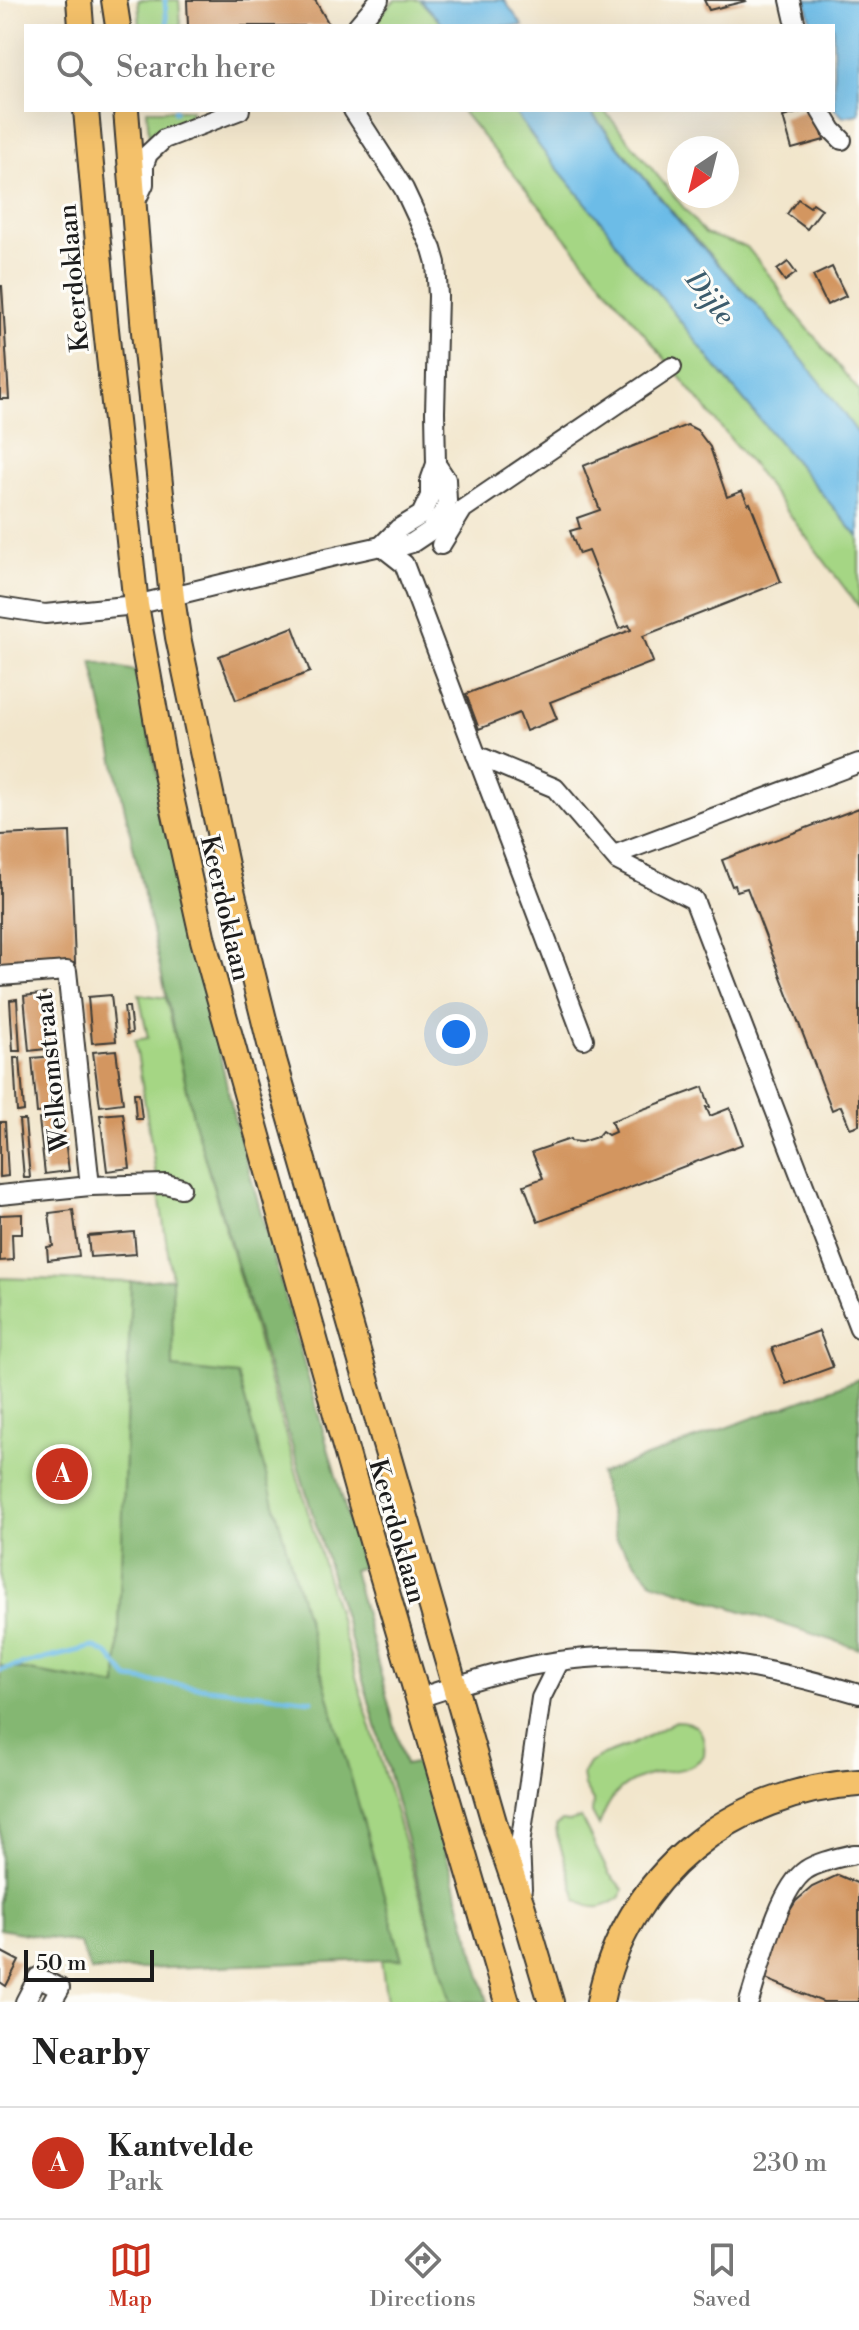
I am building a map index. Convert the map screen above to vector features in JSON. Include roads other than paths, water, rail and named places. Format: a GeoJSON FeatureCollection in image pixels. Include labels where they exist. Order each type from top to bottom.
{"type":"FeatureCollection","features":[{"type":"Feature","properties":{"kind":"highway"},"geometry":{"type":"LineString","coordinates":[[600,2002],[618,1946],[631,1921],[663,1876],[686,1853],[744,1812],[809,1788],[859,1783]]}},
{"type":"Feature","properties":{"kind":"main road"},"geometry":{"type":"LineString","coordinates":[[79,0],[81,24]]}},
{"type":"Feature","properties":{"kind":"main road"},"geometry":{"type":"LineString","coordinates":[[114,0],[118,24]]}},
{"type":"Feature","properties":{"kind":"main road","name":"Keerdoklaan"},"geometry":{"type":"LineString","coordinates":[[86,112],[136,605],[166,774],[203,940],[246,1099],[507,2002]]}},
{"type":"Feature","properties":{"kind":"main road","name":"Keerdoklaan"},"geometry":{"type":"LineString","coordinates":[[126,112],[144,332],[172,598],[227,870],[274,1060],[496,1829],[551,2002]]}},
{"type":"Feature","properties":{"kind":"street"},"geometry":{"type":"LineString","coordinates":[[790,0],[796,24]]}},
{"type":"Feature","properties":{"kind":"street"},"geometry":{"type":"LineString","coordinates":[[135,203],[144,184],[144,165],[156,144],[203,116],[228,112]]}},
{"type":"Feature","properties":{"kind":"street"},"geometry":{"type":"LineString","coordinates":[[0,607],[45,614],[136,605],[172,598],[242,577],[381,546],[395,548],[412,543],[437,524],[445,509],[447,491],[446,479],[436,464],[436,263],[404,189],[354,112]]}},
{"type":"Feature","properties":{"kind":"street"},"geometry":{"type":"LineString","coordinates":[[821,112],[842,140]]}},
{"type":"Feature","properties":{"kind":"street"},"geometry":{"type":"LineString","coordinates":[[441,545],[463,509],[672,367]]}},
{"type":"Feature","properties":{"kind":"street"},"geometry":{"type":"LineString","coordinates":[[381,546],[404,564],[584,1039]]}},
{"type":"Feature","properties":{"kind":"street"},"geometry":{"type":"LineString","coordinates":[[476,755],[555,788],[618,861],[694,900],[859,1328]]}},
{"type":"Feature","properties":{"kind":"street"},"geometry":{"type":"LineString","coordinates":[[614,855],[859,763]]}},
{"type":"Feature","properties":{"kind":"street","name":"Welkomstraat"},"geometry":{"type":"LineString","coordinates":[[0,976],[67,971],[90,1186]]}},
{"type":"Feature","properties":{"kind":"street"},"geometry":{"type":"LineString","coordinates":[[0,1195],[90,1186],[166,1184],[181,1188]]}},
{"type":"Feature","properties":{"kind":"street"},"geometry":{"type":"LineString","coordinates":[[418,1698],[519,1668],[644,1655],[751,1668],[859,1694]]}},
{"type":"Feature","properties":{"kind":"street"},"geometry":{"type":"LineString","coordinates":[[523,1908],[520,1845],[531,1762],[541,1698],[559,1662]]}},
{"type":"Feature","properties":{"kind":"street"},"geometry":{"type":"LineString","coordinates":[[749,2002],[781,1905],[792,1885],[804,1871],[819,1863],[859,1854]]}},
{"type":"Feature","properties":{"kind":"street"},"geometry":{"type":"LineString","coordinates":[[25,2002],[38,1977],[60,1988],[52,2002]]}},
{"type":"Feature","properties":{"kind":"water"},"geometry":{"type":"Polygon","coordinates":[[[420,0],[504,0],[522,24],[442,24],[420,0]]]}},
{"type":"Feature","properties":{"kind":"water"},"geometry":{"type":"Polygon","coordinates":[[[806,0],[859,0],[859,114],[843,117],[835,109],[835,24],[812,24],[806,0]]]}},
{"type":"Feature","properties":{"kind":"water","name":"Dijle"},"geometry":{"type":"Polygon","coordinates":[[[514,112],[591,112],[667,208],[764,313],[819,380],[859,435],[859,538],[626,258],[606,227],[514,112]]]}},
{"type":"Feature","properties":{"kind":"waterway"},"geometry":{"type":"LineString","coordinates":[[165,0],[167,24]]}},
{"type":"Feature","properties":{"kind":"waterway"},"geometry":{"type":"LineString","coordinates":[[0,1670],[93,1647],[108,1654],[129,1679],[312,1700]]}},
{"type":"Feature","properties":{"kind":"place","name":"Kantvelde"},"geometry":{"type":"Point","coordinates":[62,1474]}}]}
